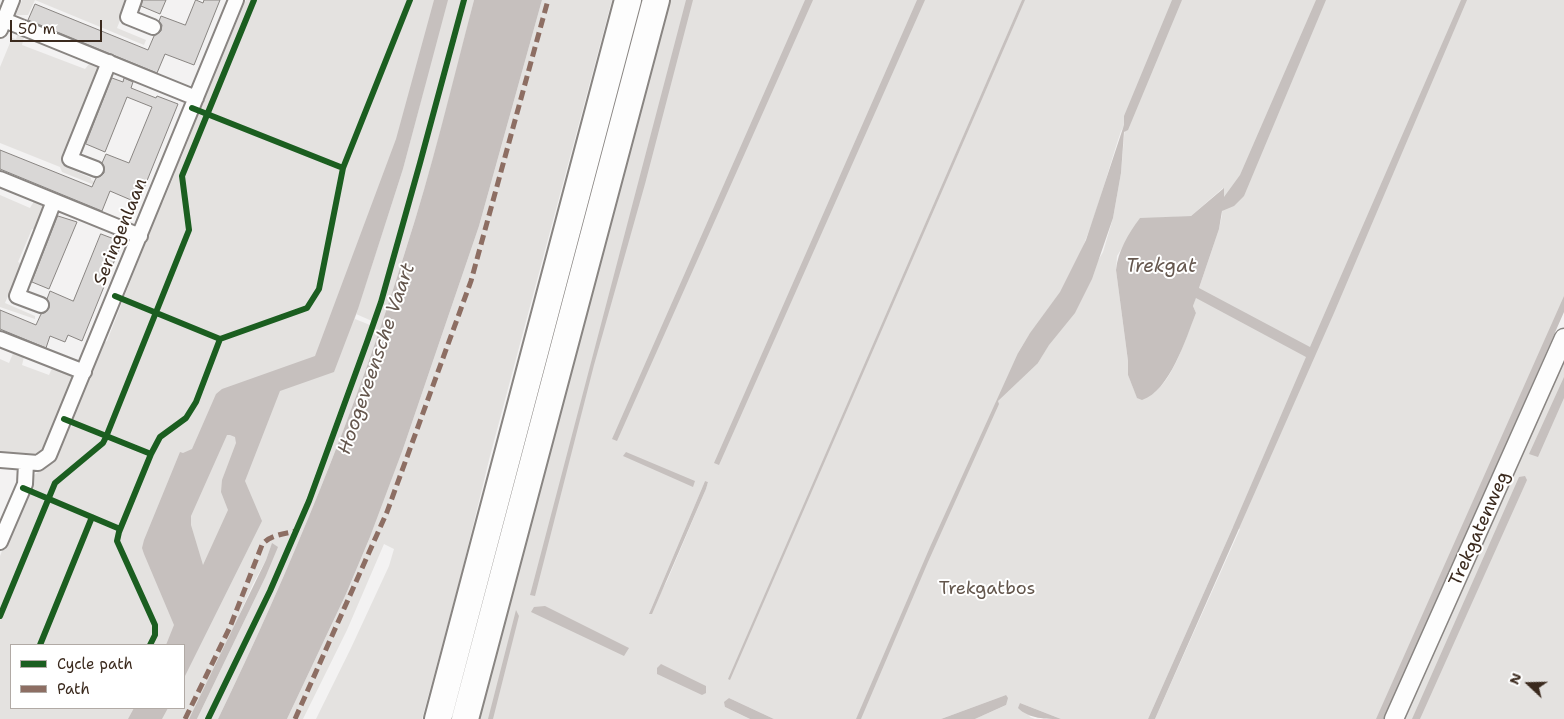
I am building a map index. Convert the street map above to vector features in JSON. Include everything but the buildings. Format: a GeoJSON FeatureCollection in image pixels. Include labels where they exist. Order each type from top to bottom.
{"type":"FeatureCollection","features":[{"type":"Feature","properties":{"kind":"highway"},"geometry":{"type":"LineString","coordinates":[[438,719],[628,0]]}},
{"type":"Feature","properties":{"kind":"highway"},"geometry":{"type":"LineString","coordinates":[[465,719],[656,0]]}},
{"type":"Feature","properties":{"kind":"street"},"geometry":{"type":"LineString","coordinates":[[12,0],[2,25],[109,62],[196,98]]}},
{"type":"Feature","properties":{"kind":"street"},"geometry":{"type":"LineString","coordinates":[[134,0],[128,17],[153,28]]}},
{"type":"Feature","properties":{"kind":"street","name":"Seringenlaan"},"geometry":{"type":"LineString","coordinates":[[26,463],[38,463],[50,455],[236,0]]}},
{"type":"Feature","properties":{"kind":"street"},"geometry":{"type":"LineString","coordinates":[[96,169],[70,159],[109,62]]}},
{"type":"Feature","properties":{"kind":"street"},"geometry":{"type":"LineString","coordinates":[[0,179],[140,236]]}},
{"type":"Feature","properties":{"kind":"street"},"geometry":{"type":"LineString","coordinates":[[41,305],[17,296],[54,201]]}},
{"type":"Feature","properties":{"kind":"street","name":"Trekgatenweg"},"geometry":{"type":"LineString","coordinates":[[1394,719],[1564,338]]}},
{"type":"Feature","properties":{"kind":"street"},"geometry":{"type":"LineString","coordinates":[[0,339],[84,372]]}},
{"type":"Feature","properties":{"kind":"street"},"geometry":{"type":"LineString","coordinates":[[0,460],[26,463],[25,484],[0,542]]}},
{"type":"Feature","properties":{"kind":"green space"},"geometry":{"type":"Polygon","coordinates":[[[22,0],[35,0],[28,15],[16,15],[22,0]]]}},
{"type":"Feature","properties":{"kind":"green space"},"geometry":{"type":"Polygon","coordinates":[[[35,0],[128,0],[117,28],[146,40],[144,45],[35,0]]]}},
{"type":"Feature","properties":{"kind":"green space"},"geometry":{"type":"Polygon","coordinates":[[[246,0],[463,0],[414,180],[372,321],[356,314],[353,325],[355,319],[370,325],[298,522],[264,599],[206,719],[197,719],[265,578],[272,544],[225,647],[189,719],[0,719],[0,556],[25,493],[29,494],[30,489],[28,488],[34,475],[49,464],[57,455],[70,426],[72,427],[74,421],[72,420],[103,343],[107,341],[161,203],[175,173],[174,169],[178,160],[181,159],[197,113],[199,114],[201,109],[199,108],[216,66],[219,64],[246,0]],[[425,85],[360,302],[403,169],[425,85]]]}},
{"type":"Feature","properties":{"kind":"green space"},"geometry":{"type":"Polygon","coordinates":[[[467,0],[474,0],[433,158],[415,221],[365,372],[320,489],[271,605],[218,719],[210,719],[284,561],[350,398],[398,250],[467,0]]]}},
{"type":"Feature","properties":{"kind":"green space"},"geometry":{"type":"Polygon","coordinates":[[[542,0],[612,0],[422,719],[316,719],[389,566],[394,549],[384,544],[347,630],[303,719],[287,719],[346,594],[403,449],[479,226],[542,0]]]}},
{"type":"Feature","properties":{"kind":"green space","name":"Trekgatbos"},"geometry":{"type":"Polygon","coordinates":[[[670,0],[1564,0],[1564,303],[1379,719],[1155,719],[1240,529],[1233,527],[1148,719],[1061,719],[1020,703],[1030,717],[1035,719],[975,719],[1006,705],[1006,695],[941,719],[774,719],[729,698],[725,707],[750,719],[479,719],[670,0]],[[1125,125],[1121,131],[1088,235],[1070,275],[1060,293],[1018,353],[1038,363],[1103,252],[1113,218],[1121,173],[1125,125]],[[1223,188],[1191,216],[1140,219],[1117,256],[1116,270],[1128,361],[1128,375],[1137,397],[1153,393],[1162,385],[1174,366],[1184,344],[1196,313],[1193,306],[1219,229],[1222,215],[1223,188]],[[705,481],[649,614],[667,581],[708,482],[705,481]]]}},
{"type":"Feature","properties":{"kind":"green space"},"geometry":{"type":"Polygon","coordinates":[[[18,33],[24,37],[22,45],[85,69],[89,64],[96,65],[98,69],[96,82],[93,81],[72,133],[73,136],[65,159],[66,167],[91,178],[91,180],[107,187],[107,190],[62,172],[60,167],[0,143],[0,67],[12,38],[16,39],[18,33]]]}},
{"type":"Feature","properties":{"kind":"green space"},"geometry":{"type":"Polygon","coordinates":[[[0,195],[30,208],[34,201],[38,201],[44,207],[36,229],[32,229],[18,262],[22,264],[5,303],[35,316],[35,319],[0,307],[0,195]]]}},
{"type":"Feature","properties":{"kind":"green space"},"geometry":{"type":"Polygon","coordinates":[[[1564,348],[1564,719],[1400,719],[1564,348]]]}},
{"type":"Feature","properties":{"kind":"green space"},"geometry":{"type":"Polygon","coordinates":[[[14,351],[22,354],[24,357],[22,365],[49,375],[53,366],[71,375],[72,390],[45,451],[36,457],[0,453],[0,359],[9,363],[14,351]]]}},
{"type":"Feature","properties":{"kind":"water"},"geometry":{"type":"Polygon","coordinates":[[[434,0],[448,0],[403,169],[358,309],[334,372],[280,391],[245,481],[262,521],[185,676],[185,644],[166,644],[174,625],[144,554],[142,548],[144,540],[180,452],[183,453],[192,449],[216,394],[222,389],[315,356],[396,139],[434,0]],[[227,435],[191,516],[191,525],[203,565],[228,510],[221,492],[222,480],[236,443],[235,437],[227,435]]]}},
{"type":"Feature","properties":{"kind":"water","name":"Hoogeveensche Vaart"},"geometry":{"type":"Polygon","coordinates":[[[474,0],[542,0],[479,226],[403,449],[346,594],[287,719],[218,719],[296,547],[365,372],[415,221],[474,0]]]}},
{"type":"Feature","properties":{"kind":"water"},"geometry":{"type":"Polygon","coordinates":[[[686,0],[693,0],[645,184],[594,365],[535,596],[530,595],[686,0]]]}},
{"type":"Feature","properties":{"kind":"water"},"geometry":{"type":"Polygon","coordinates":[[[805,0],[813,0],[617,441],[612,439],[805,0]]]}},
{"type":"Feature","properties":{"kind":"water"},"geometry":{"type":"Polygon","coordinates":[[[917,0],[925,0],[719,465],[714,463],[917,0]]]}},
{"type":"Feature","properties":{"kind":"water"},"geometry":{"type":"Polygon","coordinates":[[[1022,0],[1025,0],[730,680],[728,679],[1022,0]]]}},
{"type":"Feature","properties":{"kind":"water"},"geometry":{"type":"Polygon","coordinates":[[[1172,0],[1182,0],[1128,130],[1124,132],[1121,173],[1113,218],[1092,279],[1075,313],[1049,345],[1038,363],[998,401],[999,404],[928,562],[861,719],[856,719],[930,547],[1018,353],[1060,292],[1086,240],[1124,125],[1124,116],[1172,0]]]}},
{"type":"Feature","properties":{"kind":"water","name":"Trekgat"},"geometry":{"type":"Polygon","coordinates":[[[1316,0],[1326,0],[1244,196],[1234,206],[1222,211],[1219,229],[1199,288],[1310,347],[1461,0],[1467,0],[1334,313],[1155,719],[1148,719],[1306,357],[1196,298],[1193,306],[1196,313],[1182,349],[1169,375],[1152,395],[1142,400],[1137,398],[1128,375],[1128,361],[1116,270],[1117,263],[1124,243],[1140,218],[1191,216],[1224,188],[1224,197],[1240,175],[1316,0]]]}},
{"type":"Feature","properties":{"kind":"water"},"geometry":{"type":"Polygon","coordinates":[[[1564,296],[1564,312],[1385,719],[1376,719],[1564,296]]]}},
{"type":"Feature","properties":{"kind":"water"},"geometry":{"type":"Polygon","coordinates":[[[1564,377],[1564,398],[1538,457],[1529,454],[1564,377]]]}},
{"type":"Feature","properties":{"kind":"water"},"geometry":{"type":"Polygon","coordinates":[[[626,452],[695,481],[693,487],[623,456],[626,452]]]}},
{"type":"Feature","properties":{"kind":"water"},"geometry":{"type":"Polygon","coordinates":[[[1525,476],[1527,480],[1420,719],[1412,719],[1519,477],[1525,476]]]}},
{"type":"Feature","properties":{"kind":"water"},"geometry":{"type":"Polygon","coordinates":[[[705,481],[708,482],[706,489],[652,614],[649,614],[705,481]]]}},
{"type":"Feature","properties":{"kind":"water"},"geometry":{"type":"Polygon","coordinates":[[[272,543],[278,547],[265,578],[197,719],[189,719],[266,560],[272,543]]]}},
{"type":"Feature","properties":{"kind":"water"},"geometry":{"type":"Polygon","coordinates":[[[545,606],[629,648],[624,656],[531,612],[534,607],[545,606]]]}},
{"type":"Feature","properties":{"kind":"water"},"geometry":{"type":"Polygon","coordinates":[[[516,610],[519,616],[493,719],[488,719],[516,610]]]}},
{"type":"Feature","properties":{"kind":"water"},"geometry":{"type":"Polygon","coordinates":[[[661,664],[706,686],[706,693],[702,695],[657,674],[657,668],[661,664]]]}},
{"type":"Feature","properties":{"kind":"water"},"geometry":{"type":"Polygon","coordinates":[[[1006,695],[1008,698],[1006,705],[975,719],[941,719],[1006,695]]]}},
{"type":"Feature","properties":{"kind":"water"},"geometry":{"type":"Polygon","coordinates":[[[729,698],[774,719],[750,719],[725,707],[724,702],[729,698]]]}},
{"type":"Feature","properties":{"kind":"water"},"geometry":{"type":"Polygon","coordinates":[[[1020,703],[1061,719],[1032,716],[1018,708],[1020,703]]]}},
{"type":"Feature","properties":{"kind":"water"},"geometry":{"type":"Polygon","coordinates":[[[133,709],[167,709],[162,719],[128,719],[133,709]]]}},
{"type":"Feature","properties":{"kind":"marked path"},"geometry":{"type":"LineString","coordinates":[[295,719],[387,512],[471,281],[548,0]]}},
{"type":"Feature","properties":{"kind":"marked path"},"geometry":{"type":"LineString","coordinates":[[185,719],[230,627],[262,545],[273,537],[296,531]]}},
{"type":"Feature","properties":{"kind":"cycle path"},"geometry":{"type":"LineString","coordinates":[[0,616],[55,483],[103,443],[106,437],[189,230],[182,176],[254,0]]}},
{"type":"Feature","properties":{"kind":"cycle path"},"geometry":{"type":"LineString","coordinates":[[150,644],[155,635],[155,625],[117,541],[119,532],[151,454],[160,437],[186,418],[196,402],[220,339],[307,308],[319,289],[343,168],[410,0]]}},
{"type":"Feature","properties":{"kind":"cycle path"},"geometry":{"type":"LineString","coordinates":[[208,719],[270,591],[309,501],[367,342],[381,302],[464,0]]}},
{"type":"Feature","properties":{"kind":"cycle path"},"geometry":{"type":"LineString","coordinates":[[192,108],[343,168]]}},
{"type":"Feature","properties":{"kind":"cycle path"},"geometry":{"type":"LineString","coordinates":[[115,296],[220,339]]}},
{"type":"Feature","properties":{"kind":"cycle path"},"geometry":{"type":"LineString","coordinates":[[64,419],[151,454]]}},
{"type":"Feature","properties":{"kind":"cycle path"},"geometry":{"type":"LineString","coordinates":[[23,488],[120,529]]}},
{"type":"Feature","properties":{"kind":"cycle path"},"geometry":{"type":"LineString","coordinates":[[40,644],[92,517]]}}]}
